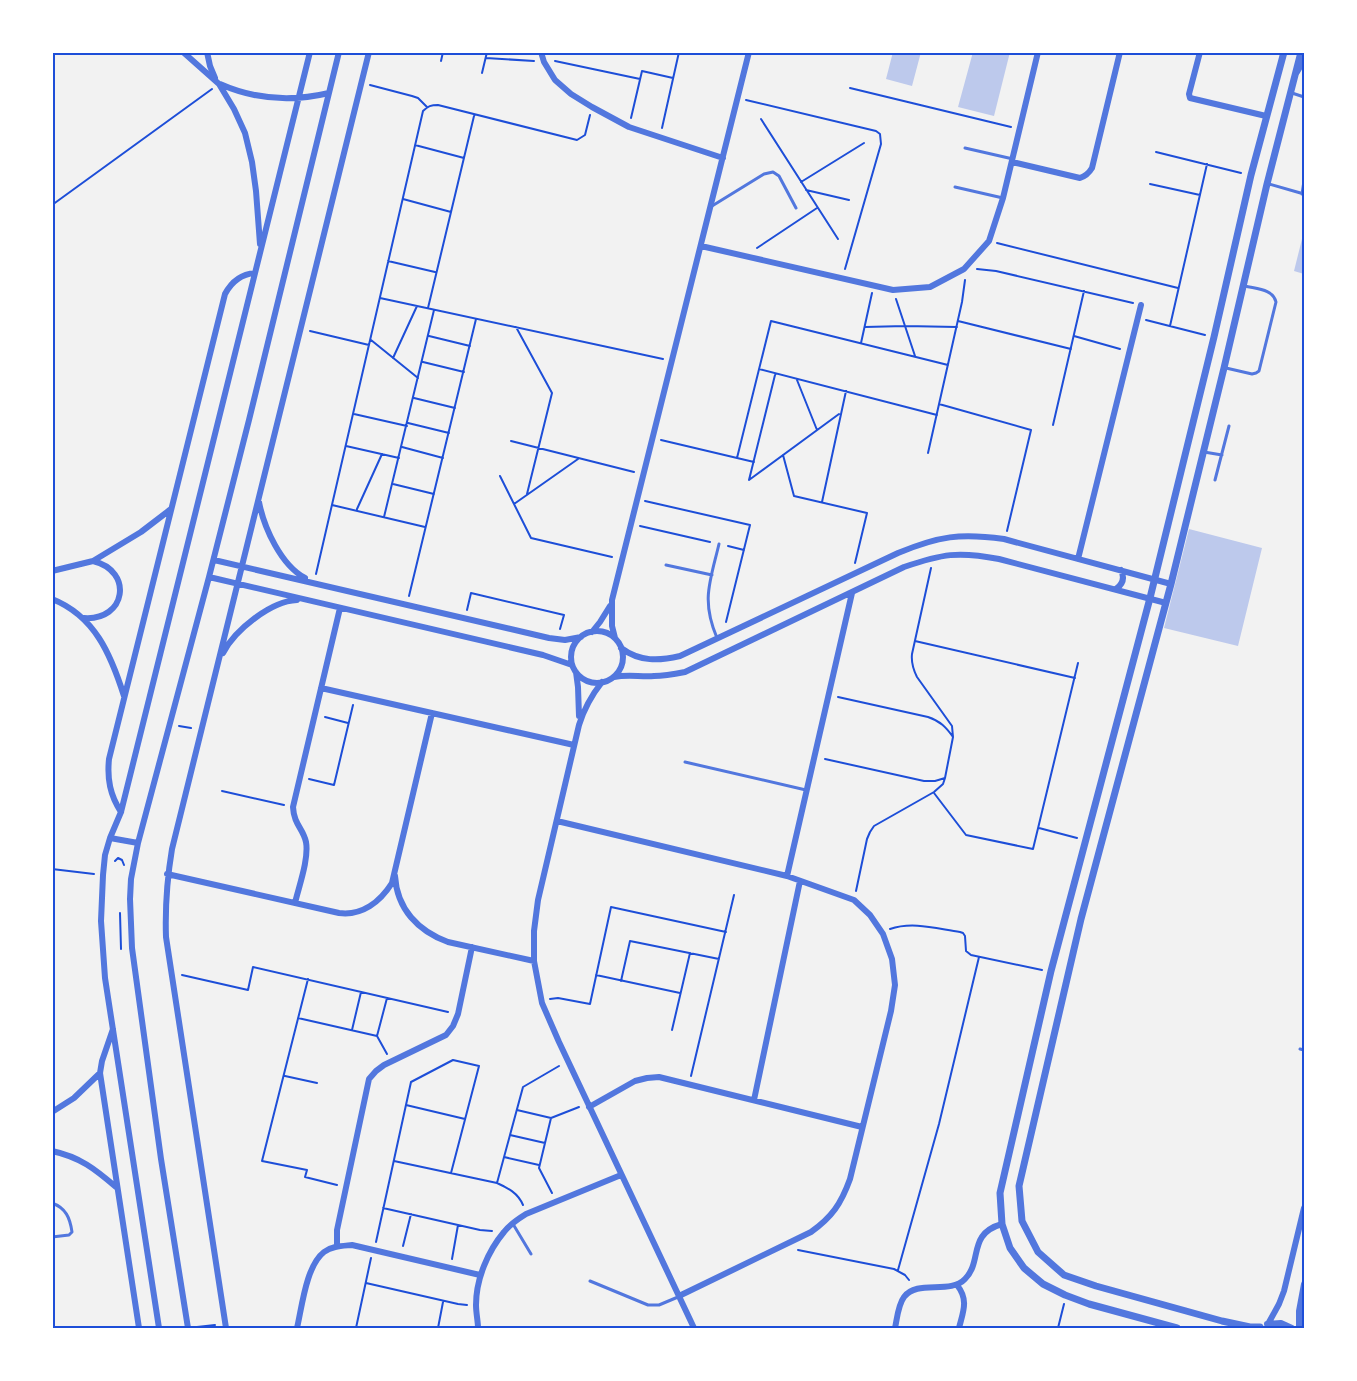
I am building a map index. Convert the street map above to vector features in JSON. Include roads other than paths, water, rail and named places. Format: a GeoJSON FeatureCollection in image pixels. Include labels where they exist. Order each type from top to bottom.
{"type":"FeatureCollection","features":[{"type":"Feature","properties":{"kind":"street"},"geometry":{"type":"LineString","coordinates":[[183,52],[218,82],[241,93],[275,99],[298,99],[329,93]]}},
{"type":"Feature","properties":{"kind":"street"},"geometry":{"type":"LineString","coordinates":[[207,52],[210,66],[245,133],[256,191],[261,251]]}},
{"type":"Feature","properties":{"kind":"street"},"geometry":{"type":"LineString","coordinates":[[159,1329],[105,978],[101,921],[105,855],[121,812],[310,52]]}},
{"type":"Feature","properties":{"kind":"street"},"geometry":{"type":"LineString","coordinates":[[188,1328],[161,1159],[132,948],[131,879],[138,843],[214,560],[339,52]]}},
{"type":"Feature","properties":{"kind":"street"},"geometry":{"type":"LineString","coordinates":[[226,1326],[166,937],[165,905],[168,874],[172,849],[241,566],[369,52]]}},
{"type":"Feature","properties":{"kind":"street"},"geometry":{"type":"LineString","coordinates":[[542,52],[544,62],[555,80],[592,107],[629,127],[723,158]]}},
{"type":"Feature","properties":{"kind":"street"},"geometry":{"type":"LineString","coordinates":[[592,632],[607,612],[612,600],[749,52]]}},
{"type":"Feature","properties":{"kind":"street"},"geometry":{"type":"LineString","coordinates":[[701,246],[893,290],[930,287],[964,269],[989,241],[1003,198],[1038,52]]}},
{"type":"Feature","properties":{"kind":"street"},"geometry":{"type":"LineString","coordinates":[[1012,160],[1080,178],[1090,172],[1120,52]]}},
{"type":"Feature","properties":{"kind":"street"},"geometry":{"type":"LineString","coordinates":[[1200,52],[1189,94],[1190,98],[1266,116]]}},
{"type":"Feature","properties":{"kind":"street"},"geometry":{"type":"LineString","coordinates":[[1177,1329],[1089,1304],[1043,1284],[1024,1268],[1010,1248],[1002,1224],[1000,1193],[1051,971],[1150,598],[1251,175],[1284,52]]}},
{"type":"Feature","properties":{"kind":"street"},"geometry":{"type":"LineString","coordinates":[[1292,1329],[1281,1323],[1250,1327],[1222,1321],[1064,1275],[1038,1252],[1022,1221],[1020,1186],[1081,919],[1171,584],[1301,52]]}},
{"type":"Feature","properties":{"kind":"street"},"geometry":{"type":"LineString","coordinates":[[1296,72],[1305,60]]}},
{"type":"Feature","properties":{"kind":"street"},"geometry":{"type":"LineString","coordinates":[[121,812],[109,783],[109,759],[225,294],[240,277],[255,273]]}},
{"type":"Feature","properties":{"kind":"street"},"geometry":{"type":"LineString","coordinates":[[1078,559],[1141,305]]}},
{"type":"Feature","properties":{"kind":"street"},"geometry":{"type":"LineString","coordinates":[[258,497],[265,525],[283,558],[302,577],[314,583]]}},
{"type":"Feature","properties":{"kind":"street"},"geometry":{"type":"LineString","coordinates":[[52,571],[93,561],[141,532],[172,508]]}},
{"type":"Feature","properties":{"kind":"street"},"geometry":{"type":"LineString","coordinates":[[612,600],[612,626],[621,648],[639,658],[666,660],[680,656],[923,542],[950,536],[978,535],[1004,539],[1171,584]]}},
{"type":"Feature","properties":{"kind":"street"},"geometry":{"type":"LineString","coordinates":[[209,577],[543,655],[574,668],[585,680],[596,683],[628,675],[652,677],[685,672],[903,567],[934,557],[956,554],[978,555],[1166,603]]}},
{"type":"Feature","properties":{"kind":"street"},"geometry":{"type":"LineString","coordinates":[[214,560],[558,640],[581,637],[592,632],[604,632],[615,638]]}},
{"type":"Feature","properties":{"kind":"street"},"geometry":{"type":"LineString","coordinates":[[84,618],[94,619],[111,611],[120,594],[120,585],[110,568],[93,561]]}},
{"type":"Feature","properties":{"kind":"street"},"geometry":{"type":"LineString","coordinates":[[1116,590],[1123,581],[1121,570]]}},
{"type":"Feature","properties":{"kind":"street"},"geometry":{"type":"LineString","coordinates":[[787,876],[852,593]]}},
{"type":"Feature","properties":{"kind":"street"},"geometry":{"type":"LineString","coordinates":[[52,599],[84,618],[104,647],[124,699]]}},
{"type":"Feature","properties":{"kind":"street"},"geometry":{"type":"LineString","coordinates":[[218,662],[225,648],[246,625],[282,603],[304,600]]}},
{"type":"Feature","properties":{"kind":"street"},"geometry":{"type":"LineString","coordinates":[[294,903],[306,852],[304,835],[296,824],[293,807],[340,608]]}},
{"type":"Feature","properties":{"kind":"street"},"geometry":{"type":"LineString","coordinates":[[579,726],[580,706],[572,652],[581,637]]}},
{"type":"Feature","properties":{"kind":"street"},"geometry":{"type":"LineString","coordinates":[[614,677],[622,664],[621,648]]}},
{"type":"Feature","properties":{"kind":"street"},"geometry":{"type":"LineString","coordinates":[[602,682],[584,710],[574,745],[538,900],[534,931],[534,961],[542,1003],[694,1329]]}},
{"type":"Feature","properties":{"kind":"street"},"geometry":{"type":"LineString","coordinates":[[321,688],[574,745]]}},
{"type":"Feature","properties":{"kind":"street"},"geometry":{"type":"LineString","coordinates":[[168,874],[339,913],[358,913],[378,901],[386,893],[395,873],[432,713]]}},
{"type":"Feature","properties":{"kind":"street"},"geometry":{"type":"LineString","coordinates":[[556,821],[787,876],[854,900],[870,915],[883,934],[892,959],[895,985],[891,1011],[850,1179],[836,1210],[811,1232],[678,1296]]}},
{"type":"Feature","properties":{"kind":"street"},"geometry":{"type":"LineString","coordinates":[[110,838],[138,843]]}},
{"type":"Feature","properties":{"kind":"street"},"geometry":{"type":"LineString","coordinates":[[395,873],[402,903],[412,919],[434,937],[534,961]]}},
{"type":"Feature","properties":{"kind":"street"},"geometry":{"type":"LineString","coordinates":[[754,1100],[800,881]]}},
{"type":"Feature","properties":{"kind":"street"},"geometry":{"type":"LineString","coordinates":[[337,1246],[337,1230],[369,1079],[376,1071],[391,1062],[446,1035],[458,1014],[472,947]]}},
{"type":"Feature","properties":{"kind":"street"},"geometry":{"type":"LineString","coordinates":[[113,1029],[100,1073],[139,1329]]}},
{"type":"Feature","properties":{"kind":"street"},"geometry":{"type":"LineString","coordinates":[[52,1112],[74,1098],[100,1073]]}},
{"type":"Feature","properties":{"kind":"street"},"geometry":{"type":"LineString","coordinates":[[589,1106],[635,1081],[658,1077],[862,1127]]}},
{"type":"Feature","properties":{"kind":"street"},"geometry":{"type":"LineString","coordinates":[[52,1151],[68,1154],[85,1162],[117,1187]]}},
{"type":"Feature","properties":{"kind":"street"},"geometry":{"type":"LineString","coordinates":[[478,1329],[476,1304],[480,1275],[491,1251],[504,1232],[526,1214],[621,1175]]}},
{"type":"Feature","properties":{"kind":"street"},"geometry":{"type":"LineString","coordinates":[[1262,1326],[1279,1304],[1284,1291],[1305,1208]]}},
{"type":"Feature","properties":{"kind":"street"},"geometry":{"type":"LineString","coordinates":[[895,1329],[904,1296],[912,1290],[957,1285],[966,1279],[981,1239],[986,1232],[1002,1224]]}},
{"type":"Feature","properties":{"kind":"street"},"geometry":{"type":"LineString","coordinates":[[297,1329],[314,1263],[324,1252],[337,1246],[352,1245],[480,1275]]}},
{"type":"Feature","properties":{"kind":"street"},"geometry":{"type":"LineString","coordinates":[[1299,1329],[1299,1311],[1305,1284]]}},
{"type":"Feature","properties":{"kind":"street"},"geometry":{"type":"LineString","coordinates":[[957,1285],[964,1298],[959,1329]]}},
{"type":"Feature","properties":{"kind":"lane"},"geometry":{"type":"LineString","coordinates":[[1291,93],[1305,97]]}},
{"type":"Feature","properties":{"kind":"lane"},"geometry":{"type":"LineString","coordinates":[[965,148],[1012,160]]}},
{"type":"Feature","properties":{"kind":"lane"},"geometry":{"type":"LineString","coordinates":[[710,207],[764,174],[773,171],[779,176],[796,208]]}},
{"type":"Feature","properties":{"kind":"lane"},"geometry":{"type":"LineString","coordinates":[[1268,183],[1303,194],[1305,181]]}},
{"type":"Feature","properties":{"kind":"lane"},"geometry":{"type":"LineString","coordinates":[[955,188],[1003,198]]}},
{"type":"Feature","properties":{"kind":"lane"},"geometry":{"type":"LineString","coordinates":[[1224,368],[1252,374],[1261,367],[1276,302],[1270,292],[1244,286]]}},
{"type":"Feature","properties":{"kind":"lane"},"geometry":{"type":"LineString","coordinates":[[1215,480],[1229,426]]}},
{"type":"Feature","properties":{"kind":"lane"},"geometry":{"type":"LineString","coordinates":[[1204,452],[1222,455]]}},
{"type":"Feature","properties":{"kind":"lane"},"geometry":{"type":"LineString","coordinates":[[717,639],[710,623],[707,605],[708,587],[719,544]]}},
{"type":"Feature","properties":{"kind":"lane"},"geometry":{"type":"LineString","coordinates":[[666,565],[712,575]]}},
{"type":"Feature","properties":{"kind":"lane"},"geometry":{"type":"LineString","coordinates":[[685,762],[807,790]]}},
{"type":"Feature","properties":{"kind":"lane"},"geometry":{"type":"LineString","coordinates":[[52,1203],[65,1210],[72,1232],[69,1235],[52,1237]]}},
{"type":"Feature","properties":{"kind":"lane"},"geometry":{"type":"LineString","coordinates":[[513,1223],[531,1254]]}},
{"type":"Feature","properties":{"kind":"lane"},"geometry":{"type":"LineString","coordinates":[[590,1281],[648,1305],[659,1305],[678,1296]]}}]}
